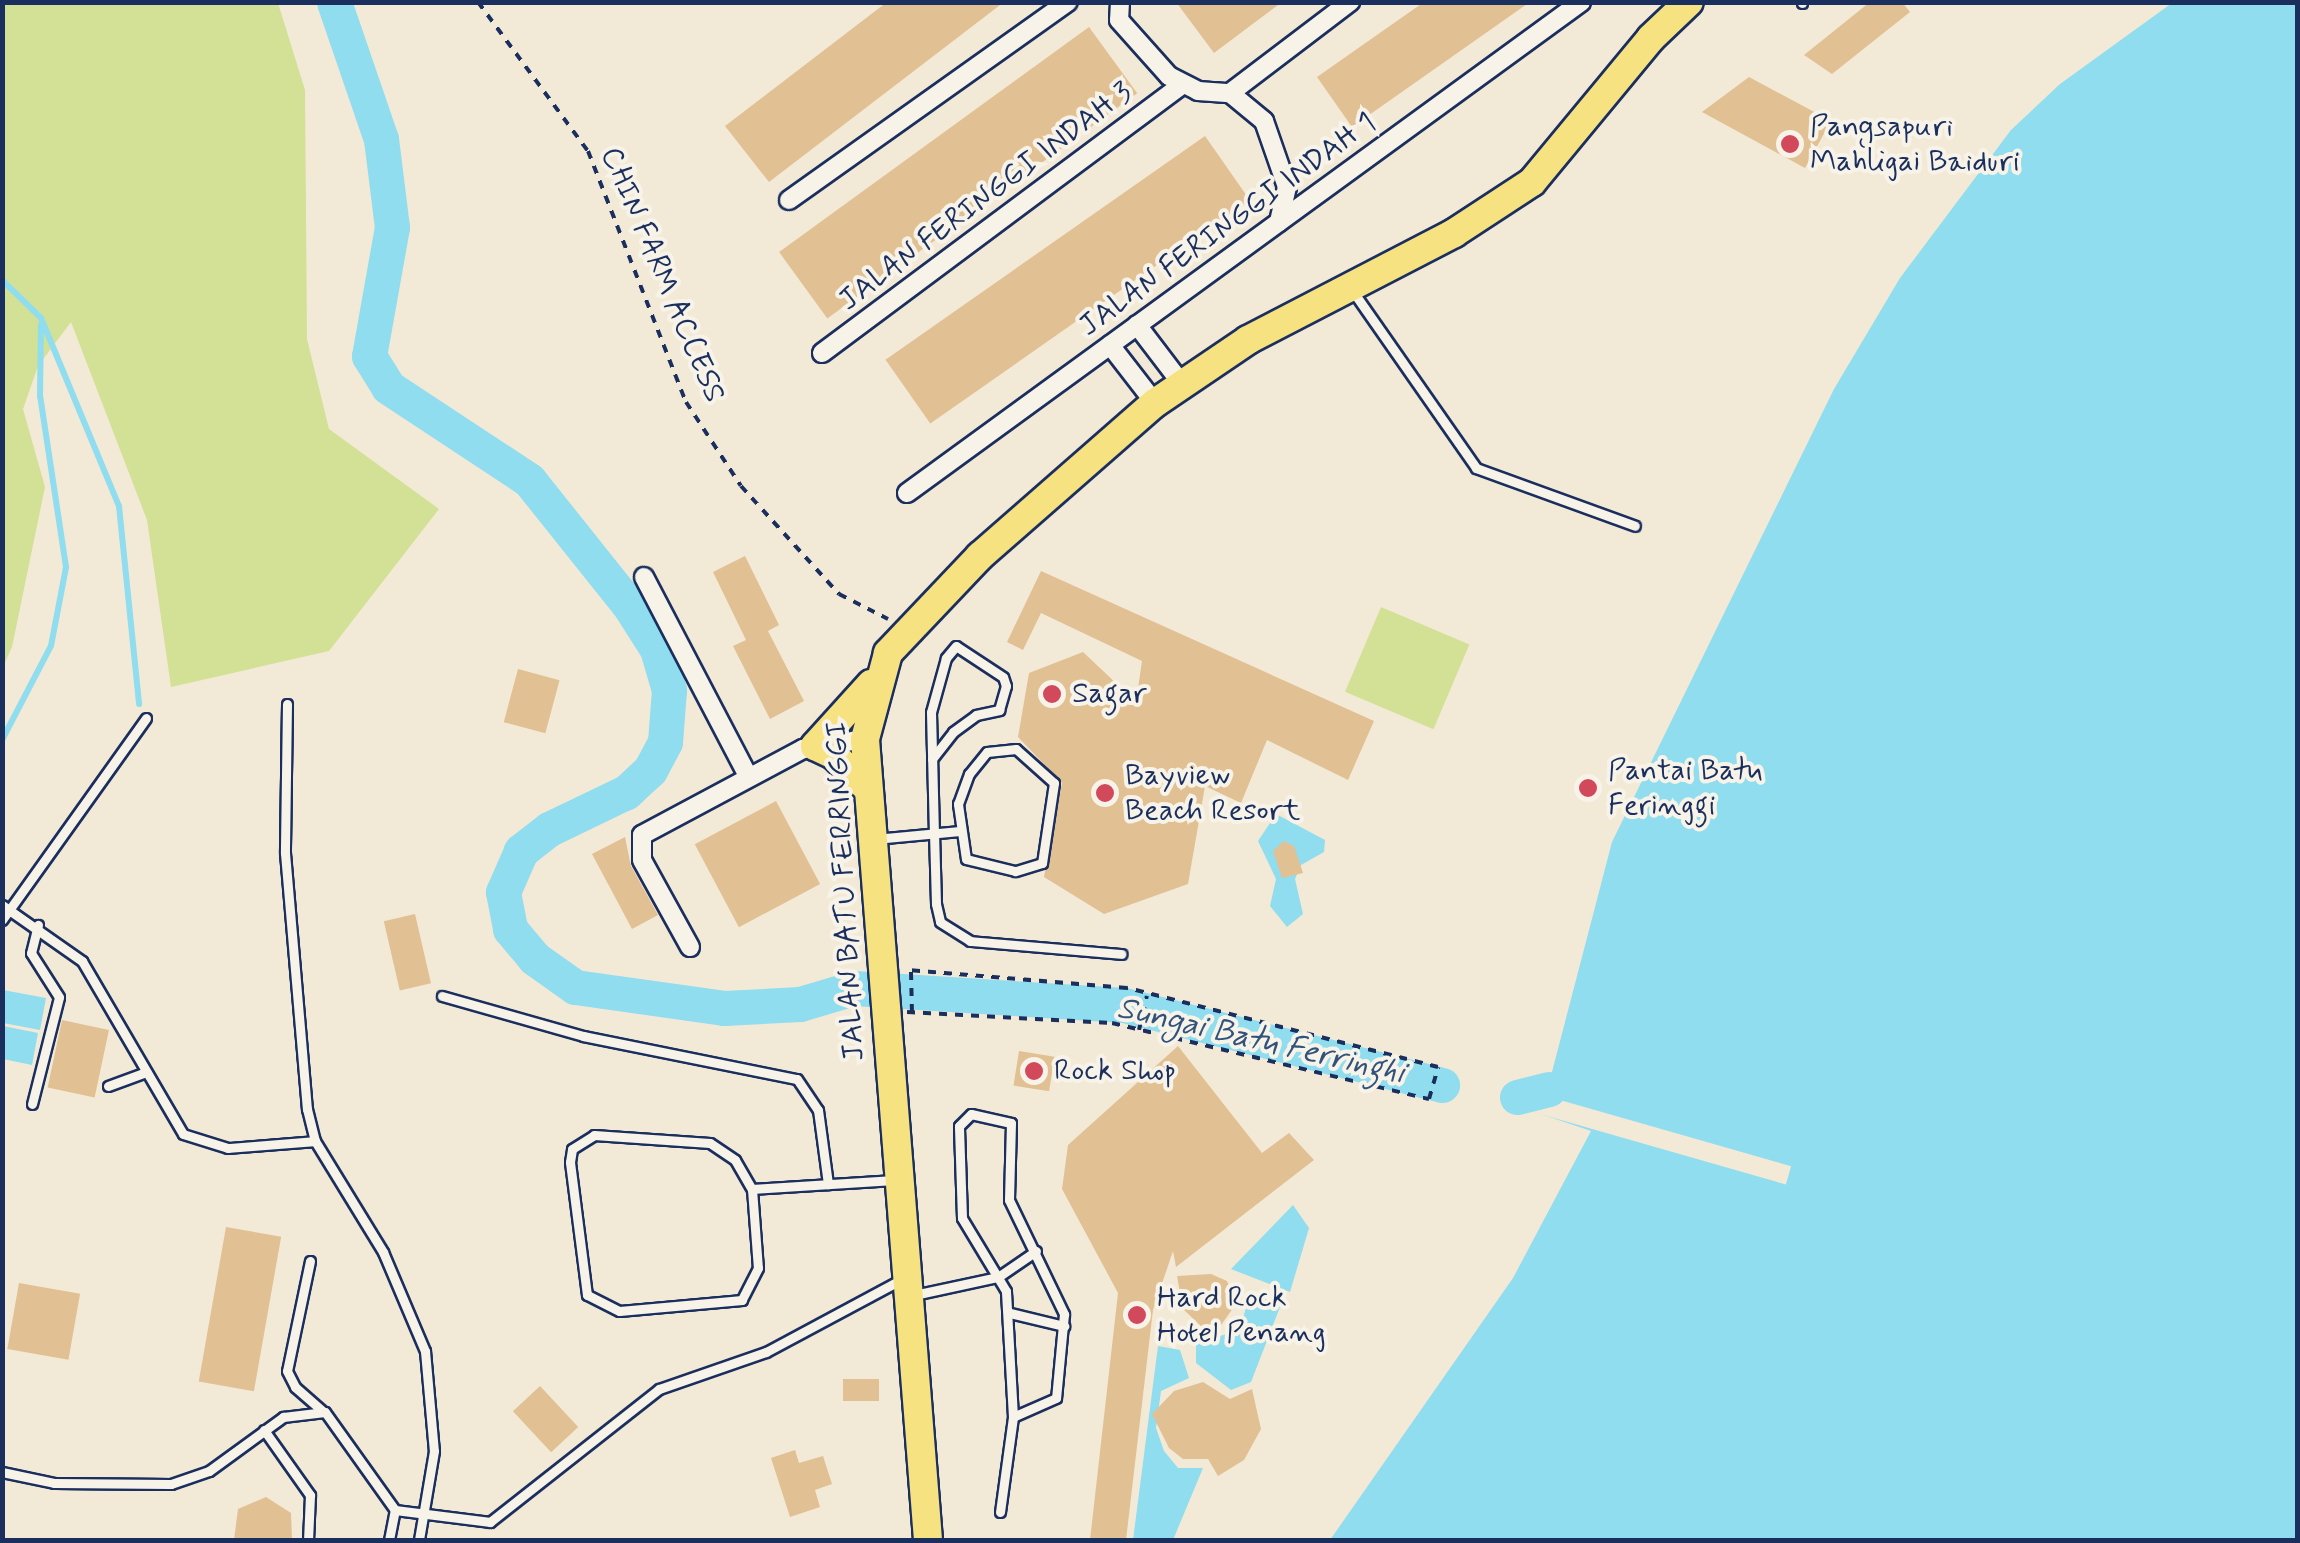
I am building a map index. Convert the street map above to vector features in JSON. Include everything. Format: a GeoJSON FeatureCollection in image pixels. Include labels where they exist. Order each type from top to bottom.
{"type":"FeatureCollection","features":[{"type":"Feature","properties":{"kind":"main road","name":"JALAN BATU FERRINGGI"},"geometry":{"type":"LineString","coordinates":[[928,1540],[882,1011],[865,739],[880,672],[906,628],[1155,404],[1348,284],[1454,233],[1532,182],[1651,38],[1689,2]]}},
{"type":"Feature","properties":{"kind":"main road"},"geometry":{"type":"LineString","coordinates":[[868,789],[834,754],[815,746],[880,672]]}},
{"type":"Feature","properties":{"kind":"street"},"geometry":{"type":"LineString","coordinates":[[790,200],[1068,2]]}},
{"type":"Feature","properties":{"kind":"street"},"geometry":{"type":"LineString","coordinates":[[1120,2],[1120,20],[1132,39],[1182,85],[1230,93],[1264,120],[1281,157],[1287,187],[1279,222]]}},
{"type":"Feature","properties":{"kind":"street"},"geometry":{"type":"LineString","coordinates":[[1230,93],[1350,2]]}},
{"type":"Feature","properties":{"kind":"street","name":"JALAN FERINGGI INDAH 1"},"geometry":{"type":"LineString","coordinates":[[907,493],[1581,2]]}},
{"type":"Feature","properties":{"kind":"street","name":"JALAN FERINGGI INDAH 3"},"geometry":{"type":"LineString","coordinates":[[822,353],[1182,85]]}},
{"type":"Feature","properties":{"kind":"street"},"geometry":{"type":"LineString","coordinates":[[1137,325],[1182,384]]}},
{"type":"Feature","properties":{"kind":"street"},"geometry":{"type":"LineString","coordinates":[[1110,345],[1155,404]]}},
{"type":"Feature","properties":{"kind":"street"},"geometry":{"type":"LineString","coordinates":[[644,577],[748,776]]}},
{"type":"Feature","properties":{"kind":"street"},"geometry":{"type":"LineString","coordinates":[[690,947],[642,860],[642,836],[748,776],[815,746],[865,739]]}},
{"type":"Feature","properties":{"kind":"lane"},"geometry":{"type":"LineString","coordinates":[[1348,284],[1476,468],[1635,526]]}},
{"type":"Feature","properties":{"kind":"lane"},"geometry":{"type":"LineString","coordinates":[[932,760],[953,732],[976,716],[999,710],[1006,686],[1003,678],[956,646],[946,658],[931,712],[932,760],[936,904],[952,935],[1122,954]]}},
{"type":"Feature","properties":{"kind":"lane"},"geometry":{"type":"LineString","coordinates":[[287,704],[285,853],[306,1109],[315,1141],[383,1252],[426,1351],[434,1451],[426,1517],[419,1540]]}},
{"type":"Feature","properties":{"kind":"lane"},"geometry":{"type":"LineString","coordinates":[[2,920],[14,909],[146,718]]}},
{"type":"Feature","properties":{"kind":"lane"},"geometry":{"type":"LineString","coordinates":[[1016,749],[1052,776],[1038,866],[1015,871],[966,859],[961,830],[958,804],[969,774],[987,752],[1016,749]]}},
{"type":"Feature","properties":{"kind":"lane"},"geometry":{"type":"LineString","coordinates":[[872,840],[961,830]]}},
{"type":"Feature","properties":{"kind":"lane"},"geometry":{"type":"LineString","coordinates":[[2,905],[38,925],[82,962],[172,1122],[198,1142],[228,1148],[315,1141]]}},
{"type":"Feature","properties":{"kind":"lane"},"geometry":{"type":"LineString","coordinates":[[32,1104],[58,997],[31,953],[38,925]]}},
{"type":"Feature","properties":{"kind":"lane"},"geometry":{"type":"LineString","coordinates":[[442,996],[584,1036],[797,1079],[818,1110],[828,1184]]}},
{"type":"Feature","properties":{"kind":"lane"},"geometry":{"type":"LineString","coordinates":[[108,1086],[144,1073]]}},
{"type":"Feature","properties":{"kind":"lane"},"geometry":{"type":"LineString","coordinates":[[1000,1512],[1014,1417],[1010,1313],[998,1278],[964,1227],[959,1126],[965,1116],[1010,1123],[1009,1200],[1061,1299],[1064,1326],[1056,1398],[1014,1417]]}},
{"type":"Feature","properties":{"kind":"lane"},"geometry":{"type":"LineString","coordinates":[[582,1139],[710,1143],[736,1160],[752,1188],[758,1268],[742,1300],[619,1312],[587,1295],[570,1162],[582,1139]]}},
{"type":"Feature","properties":{"kind":"lane"},"geometry":{"type":"LineString","coordinates":[[752,1188],[897,1180]]}},
{"type":"Feature","properties":{"kind":"lane"},"geometry":{"type":"LineString","coordinates":[[310,1261],[287,1372],[295,1387],[325,1412],[395,1510],[472,1524],[501,1517],[624,1411],[658,1390],[766,1352],[906,1287],[998,1278],[1036,1251]]}},
{"type":"Feature","properties":{"kind":"lane"},"geometry":{"type":"LineString","coordinates":[[1010,1313],[1064,1326]]}},
{"type":"Feature","properties":{"kind":"lane"},"geometry":{"type":"LineString","coordinates":[[2,1472],[54,1483],[171,1484],[209,1471],[283,1417],[325,1412]]}},
{"type":"Feature","properties":{"kind":"lane"},"geometry":{"type":"LineString","coordinates":[[264,1430],[310,1496],[308,1540]]}},
{"type":"Feature","properties":{"kind":"lane"},"geometry":{"type":"LineString","coordinates":[[389,1540],[395,1510]]}},
{"type":"Feature","properties":{"kind":"path","name":"CHIN FARM ACCESS"},"geometry":{"type":"LineString","coordinates":[[478,2],[588,151],[686,402],[741,486],[839,594],[906,628]]}},
{"type":"Feature","properties":{"kind":"path"},"geometry":{"type":"LineString","coordinates":[[879,966],[1148,994],[1438,1067],[1429,1099],[1138,1030],[882,1011]]}},
{"type":"Feature","properties":{"kind":"path"},"geometry":{"type":"LineString","coordinates":[[911,971],[912,1012]]}},
{"type":"Feature","properties":{"kind":"path"},"geometry":{"type":"LineString","coordinates":[[1138,1030],[1148,994]]}},
{"type":"Feature","properties":{"kind":"green space"},"geometry":{"type":"Polygon","coordinates":[[[3,2],[278,3],[305,90],[307,339],[329,429],[439,509],[329,651],[171,687],[147,520],[71,322],[38,366],[23,409],[45,487],[12,647],[3,667],[3,2]]]}},
{"type":"Feature","properties":{"kind":"green space"},"geometry":{"type":"Polygon","coordinates":[[[1381,607],[1469,645],[1433,729],[1345,692],[1381,607]]]}},
{"type":"Feature","properties":{"kind":"water"},"geometry":{"type":"Polygon","coordinates":[[[2172,3],[2297,3],[2297,1540],[1330,1540],[1513,1278],[1591,1131],[1541,1114],[1612,842],[1834,389],[1900,278],[2011,130],[2060,84],[2172,3]]]}},
{"type":"Feature","properties":{"kind":"water"},"geometry":{"type":"Polygon","coordinates":[[[1276,814],[1325,840],[1324,852],[1301,865],[1295,879],[1303,914],[1287,927],[1270,906],[1276,879],[1258,841],[1276,814]]]}},
{"type":"Feature","properties":{"kind":"water"},"geometry":{"type":"Polygon","coordinates":[[[3,990],[46,998],[40,1030],[3,1023],[3,990]]]}},
{"type":"Feature","properties":{"kind":"water"},"geometry":{"type":"Polygon","coordinates":[[[3,1026],[38,1033],[32,1065],[3,1059],[3,1026]]]}},
{"type":"Feature","properties":{"kind":"water"},"geometry":{"type":"Polygon","coordinates":[[[1293,1205],[1309,1228],[1290,1292],[1231,1269],[1293,1205]]]}},
{"type":"Feature","properties":{"kind":"water"},"geometry":{"type":"Polygon","coordinates":[[[1259,1295],[1280,1307],[1251,1382],[1231,1390],[1196,1363],[1196,1340],[1224,1335],[1243,1319],[1248,1299],[1259,1295]]]}},
{"type":"Feature","properties":{"kind":"water"},"geometry":{"type":"Polygon","coordinates":[[[1158,1346],[1180,1350],[1189,1378],[1161,1391],[1156,1428],[1164,1451],[1178,1468],[1203,1468],[1173,1540],[1133,1540],[1158,1346]]]}},
{"type":"Feature","properties":{"kind":"pier"},"geometry":{"type":"Polygon","coordinates":[[[1546,1096],[1791,1166],[1786,1185],[1541,1114],[1546,1096]]]}},
{"type":"Feature","properties":{"kind":"building"},"geometry":{"type":"Polygon","coordinates":[[[887,2],[1004,2],[769,182],[725,126],[887,2]]]}},
{"type":"Feature","properties":{"kind":"building"},"geometry":{"type":"Polygon","coordinates":[[[1176,2],[1282,2],[1214,53],[1176,2]]]}},
{"type":"Feature","properties":{"kind":"building"},"geometry":{"type":"Polygon","coordinates":[[[1424,2],[1530,2],[1352,127],[1317,77],[1424,2]]]}},
{"type":"Feature","properties":{"kind":"building"},"geometry":{"type":"Polygon","coordinates":[[[1870,2],[1902,2],[1910,12],[1832,74],[1804,55],[1870,2]]]}},
{"type":"Feature","properties":{"kind":"building"},"geometry":{"type":"Polygon","coordinates":[[[1089,27],[1137,93],[827,318],[779,252],[1089,27]]]}},
{"type":"Feature","properties":{"kind":"building","name":"Pangsapuri Mahligai Baiduri"},"geometry":{"type":"Polygon","coordinates":[[[1749,77],[1831,121],[1805,168],[1702,112],[1749,77]]]}},
{"type":"Feature","properties":{"kind":"building"},"geometry":{"type":"Polygon","coordinates":[[[1205,136],[1250,200],[930,424],[886,360],[1205,136]]]}},
{"type":"Feature","properties":{"kind":"building"},"geometry":{"type":"Polygon","coordinates":[[[745,556],[779,625],[768,631],[804,701],[770,719],[733,646],[746,640],[713,572],[745,556]]]}},
{"type":"Feature","properties":{"kind":"building"},"geometry":{"type":"Polygon","coordinates":[[[1041,571],[1374,721],[1348,780],[1267,740],[1241,803],[1205,786],[1188,884],[1104,914],[1044,877],[1062,783],[1018,737],[1029,673],[1083,652],[1136,702],[1142,661],[1041,613],[1023,650],[1007,642],[1041,571]]]}},
{"type":"Feature","properties":{"kind":"building"},"geometry":{"type":"Polygon","coordinates":[[[518,669],[560,680],[545,733],[504,722],[518,669]]]}},
{"type":"Feature","properties":{"kind":"building"},"geometry":{"type":"Polygon","coordinates":[[[776,801],[820,884],[739,927],[695,844],[776,801]]]}},
{"type":"Feature","properties":{"kind":"building"},"geometry":{"type":"Polygon","coordinates":[[[625,837],[631,866],[658,915],[632,929],[592,854],[625,837]]]}},
{"type":"Feature","properties":{"kind":"building"},"geometry":{"type":"Polygon","coordinates":[[[1284,841],[1294,846],[1303,873],[1282,878],[1273,851],[1284,841]]]}},
{"type":"Feature","properties":{"kind":"building"},"geometry":{"type":"Polygon","coordinates":[[[415,914],[431,983],[400,990],[384,921],[415,914]]]}},
{"type":"Feature","properties":{"kind":"building"},"geometry":{"type":"Polygon","coordinates":[[[62,1020],[109,1030],[95,1097],[48,1087],[62,1020]]]}},
{"type":"Feature","properties":{"kind":"building"},"geometry":{"type":"Polygon","coordinates":[[[1178,1046],[1262,1153],[1289,1133],[1314,1160],[1176,1267],[1173,1251],[1153,1310],[1126,1540],[1090,1540],[1118,1293],[1062,1189],[1068,1145],[1178,1046]]]}},
{"type":"Feature","properties":{"kind":"building","name":"Rock Shop"},"geometry":{"type":"Polygon","coordinates":[[[1019,1051],[1055,1057],[1049,1091],[1014,1086],[1019,1051]]]}},
{"type":"Feature","properties":{"kind":"building"},"geometry":{"type":"Polygon","coordinates":[[[226,1227],[281,1237],[254,1391],[199,1382],[226,1227]]]}},
{"type":"Feature","properties":{"kind":"building"},"geometry":{"type":"Polygon","coordinates":[[[1211,1274],[1227,1281],[1236,1304],[1221,1325],[1202,1327],[1183,1309],[1177,1276],[1211,1274]]]}},
{"type":"Feature","properties":{"kind":"building"},"geometry":{"type":"Polygon","coordinates":[[[19,1283],[80,1294],[68,1360],[7,1349],[19,1283]]]}},
{"type":"Feature","properties":{"kind":"building"},"geometry":{"type":"Polygon","coordinates":[[[843,1379],[879,1379],[879,1401],[843,1401],[843,1379]]]}},
{"type":"Feature","properties":{"kind":"building"},"geometry":{"type":"Polygon","coordinates":[[[1203,1382],[1230,1399],[1252,1389],[1261,1429],[1244,1460],[1218,1476],[1208,1459],[1183,1459],[1169,1448],[1152,1414],[1174,1391],[1203,1382]]]}},
{"type":"Feature","properties":{"kind":"building"},"geometry":{"type":"Polygon","coordinates":[[[540,1386],[578,1427],[551,1452],[513,1411],[540,1386]]]}},
{"type":"Feature","properties":{"kind":"building"},"geometry":{"type":"Polygon","coordinates":[[[795,1450],[799,1463],[823,1456],[832,1484],[815,1490],[820,1507],[790,1517],[771,1458],[795,1450]]]}},
{"type":"Feature","properties":{"kind":"building"},"geometry":{"type":"Polygon","coordinates":[[[266,1497],[291,1513],[292,1540],[234,1540],[238,1509],[266,1497]]]}},
{"type":"Feature","properties":{"kind":"waterway","name":"Sungai Batu Ferringhi"},"geometry":{"type":"LineString","coordinates":[[334,2],[381,139],[392,227],[369,356],[388,387],[529,480],[631,608],[657,649],[669,690],[665,742],[650,770],[626,792],[549,829],[521,851],[503,892],[510,929],[534,958],[575,987],[724,1008],[800,1004],[854,988],[1124,1005],[1442,1085]]}},
{"type":"Feature","properties":{"kind":"waterway"},"geometry":{"type":"LineString","coordinates":[[2,280],[41,318],[119,506],[139,704]]}},
{"type":"Feature","properties":{"kind":"waterway"},"geometry":{"type":"LineString","coordinates":[[2,740],[51,646],[66,567],[40,396],[41,325]]}},
{"type":"Feature","properties":{"kind":"waterway","name":"Sungai Batu Ferringhi"},"geometry":{"type":"LineString","coordinates":[[1517,1097],[1549,1089]]}},
{"type":"Feature","properties":{"kind":"place","name":"Pangsapuri Mahligai Baiduri"},"geometry":{"type":"Point","coordinates":[1790,144]}},
{"type":"Feature","properties":{"kind":"place","name":"Sagar"},"geometry":{"type":"Point","coordinates":[1052,694]}},
{"type":"Feature","properties":{"kind":"place","name":"Pantai Batu Feringgi"},"geometry":{"type":"Point","coordinates":[1588,788]}},
{"type":"Feature","properties":{"kind":"place","name":"Bayview Beach Resort"},"geometry":{"type":"Point","coordinates":[1105,793]}},
{"type":"Feature","properties":{"kind":"place","name":"Rock Shop"},"geometry":{"type":"Point","coordinates":[1034,1071]}},
{"type":"Feature","properties":{"kind":"place","name":"Hard Rock Hotel Penang"},"geometry":{"type":"Point","coordinates":[1137,1315]}}]}
